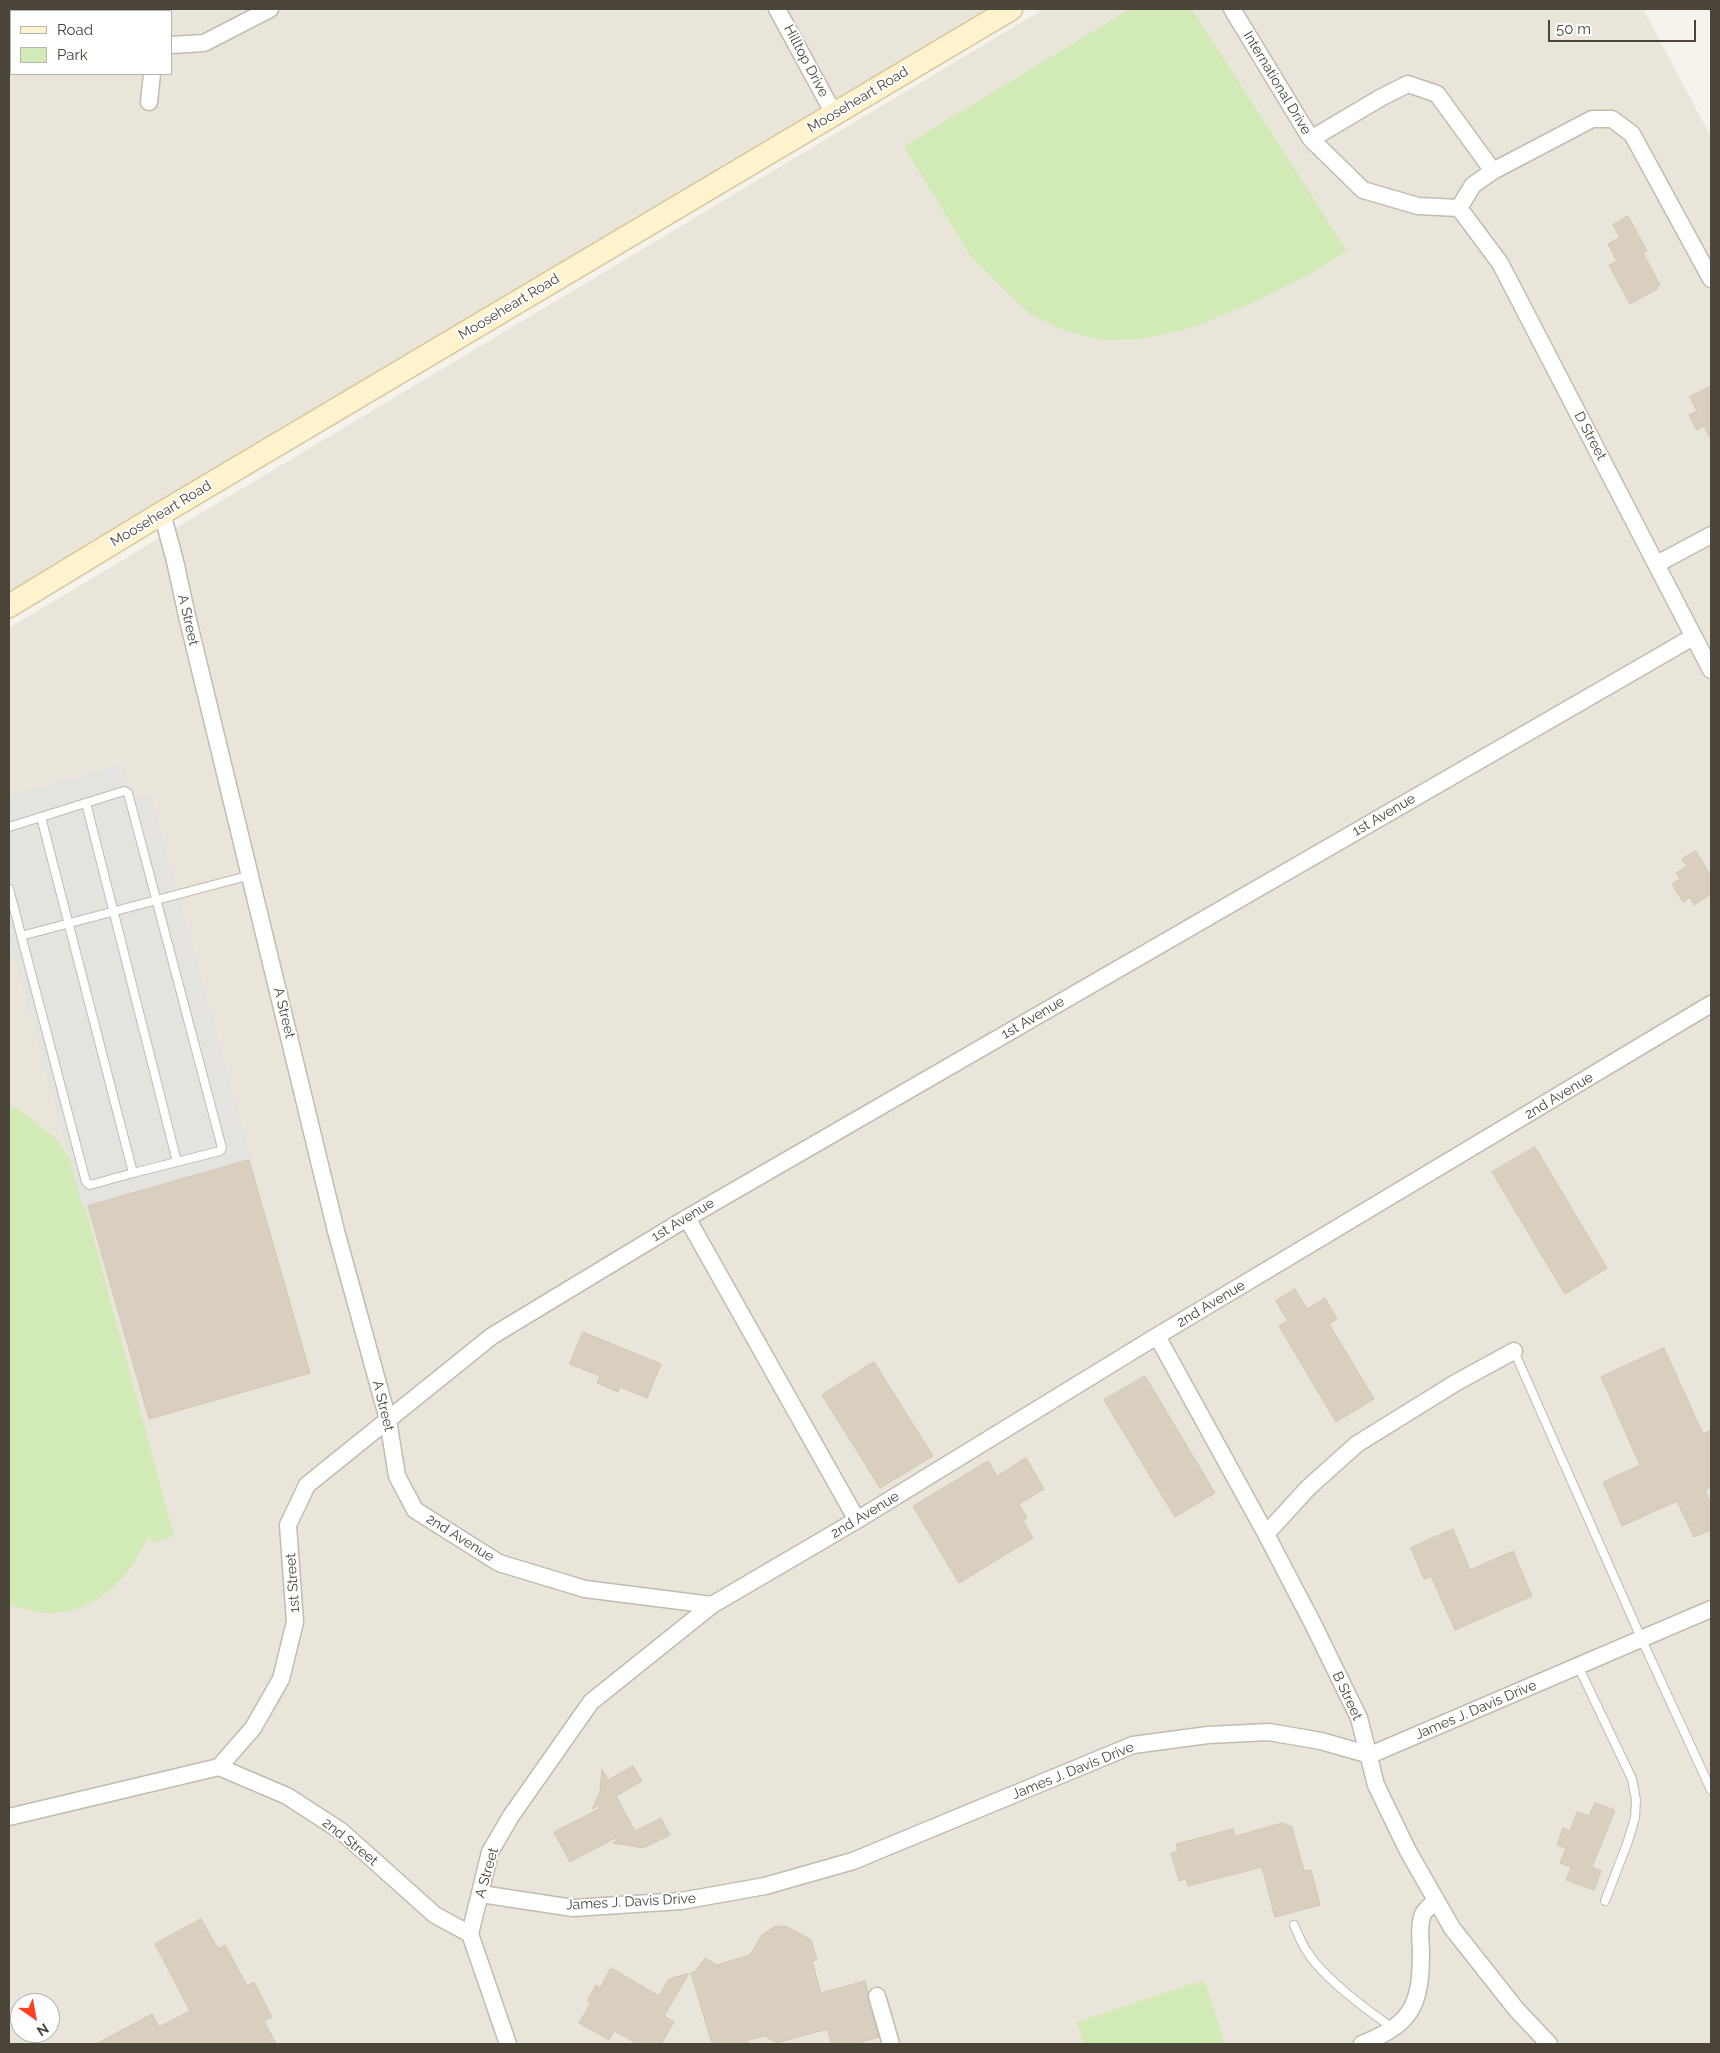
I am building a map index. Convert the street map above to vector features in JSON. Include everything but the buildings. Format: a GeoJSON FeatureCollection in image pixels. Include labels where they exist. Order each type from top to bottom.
{"type":"FeatureCollection","features":[{"type":"Feature","properties":{"kind":"main road","name":"Mooseheart Road"},"geometry":{"type":"LineString","coordinates":[[9,606],[162,513],[1011,9]]}},
{"type":"Feature","properties":{"kind":"street"},"geometry":{"type":"LineString","coordinates":[[172,45],[204,42],[270,9]]}},
{"type":"Feature","properties":{"kind":"street","name":"Hilltop Drive"},"geometry":{"type":"LineString","coordinates":[[777,9],[834,114]]}},
{"type":"Feature","properties":{"kind":"street","name":"International Drive"},"geometry":{"type":"LineString","coordinates":[[1232,9],[1311,139],[1363,190],[1418,206],[1459,208]]}},
{"type":"Feature","properties":{"kind":"street"},"geometry":{"type":"LineString","coordinates":[[149,102],[152,75]]}},
{"type":"Feature","properties":{"kind":"street"},"geometry":{"type":"LineString","coordinates":[[1311,139],[1382,97],[1408,84],[1437,94],[1493,171]]}},
{"type":"Feature","properties":{"kind":"street"},"geometry":{"type":"LineString","coordinates":[[1459,208],[1473,185],[1493,171],[1592,119],[1612,120],[1632,134],[1711,279]]}},
{"type":"Feature","properties":{"kind":"street","name":"D Street"},"geometry":{"type":"LineString","coordinates":[[1459,208],[1500,263],[1711,670]]}},
{"type":"Feature","properties":{"kind":"street","name":"A Street"},"geometry":{"type":"LineString","coordinates":[[162,513],[336,1232],[388,1420],[397,1476],[415,1510]]}},
{"type":"Feature","properties":{"kind":"street"},"geometry":{"type":"LineString","coordinates":[[1657,564],[1711,535]]}},
{"type":"Feature","properties":{"kind":"street","name":"1st Avenue"},"geometry":{"type":"LineString","coordinates":[[388,1420],[492,1336],[687,1218],[1693,636]]}},
{"type":"Feature","properties":{"kind":"street","name":"2nd Avenue"},"geometry":{"type":"LineString","coordinates":[[511,1816],[591,1702],[712,1605],[857,1520],[1158,1336],[1711,1004]]}},
{"type":"Feature","properties":{"kind":"street"},"geometry":{"type":"LineString","coordinates":[[687,1218],[857,1520]]}},
{"type":"Feature","properties":{"kind":"street","name":"B Street"},"geometry":{"type":"LineString","coordinates":[[1158,1336],[1266,1534],[1359,1718],[1370,1755],[1376,1785],[1408,1851],[1452,1928],[1516,2009],[1549,2044]]}},
{"type":"Feature","properties":{"kind":"street"},"geometry":{"type":"LineString","coordinates":[[1266,1534],[1308,1488],[1358,1444],[1457,1382],[1514,1351]]}},
{"type":"Feature","properties":{"kind":"street","name":"1st Street"},"geometry":{"type":"LineString","coordinates":[[219,1766],[253,1728],[281,1679],[295,1622],[288,1525],[307,1484],[388,1420]]}},
{"type":"Feature","properties":{"kind":"street","name":"2nd Avenue"},"geometry":{"type":"LineString","coordinates":[[415,1510],[499,1563],[585,1589],[712,1605]]}},
{"type":"Feature","properties":{"kind":"street","name":"James J. Davis Drive"},"geometry":{"type":"LineString","coordinates":[[481,1894],[574,1908],[681,1901],[765,1886],[853,1860],[1133,1745],[1208,1735],[1269,1732],[1321,1741],[1370,1755],[1711,1609]]}},
{"type":"Feature","properties":{"kind":"street"},"geometry":{"type":"LineString","coordinates":[[9,1817],[219,1766]]}},
{"type":"Feature","properties":{"kind":"street","name":"2nd Street"},"geometry":{"type":"LineString","coordinates":[[219,1766],[287,1796],[341,1831],[435,1915],[470,1934]]}},
{"type":"Feature","properties":{"kind":"street","name":"A Street"},"geometry":{"type":"LineString","coordinates":[[470,1934],[490,1852],[511,1816]]}},
{"type":"Feature","properties":{"kind":"street"},"geometry":{"type":"LineString","coordinates":[[1362,2044],[1395,2029],[1412,2010],[1419,1989],[1420,1936],[1423,1914],[1436,1900]]}},
{"type":"Feature","properties":{"kind":"street"},"geometry":{"type":"LineString","coordinates":[[470,1934],[508,2044]]}},
{"type":"Feature","properties":{"kind":"street"},"geometry":{"type":"LineString","coordinates":[[877,1996],[891,2044]]}},
{"type":"Feature","properties":{"kind":"lane"},"geometry":{"type":"LineString","coordinates":[[9,827],[124,791],[128,793],[222,1148],[220,1151],[90,1185],[86,1182],[9,889]]}},
{"type":"Feature","properties":{"kind":"lane"},"geometry":{"type":"LineString","coordinates":[[86,803],[177,1162]]}},
{"type":"Feature","properties":{"kind":"lane"},"geometry":{"type":"LineString","coordinates":[[41,817],[133,1173]]}},
{"type":"Feature","properties":{"kind":"lane"},"geometry":{"type":"LineString","coordinates":[[21,936],[250,875]]}},
{"type":"Feature","properties":{"kind":"lane"},"geometry":{"type":"LineString","coordinates":[[1514,1351],[1642,1640],[1711,1790]]}},
{"type":"Feature","properties":{"kind":"lane"},"geometry":{"type":"LineString","coordinates":[[1578,1666],[1632,1779],[1636,1800],[1635,1818],[1605,1901]]}},
{"type":"Feature","properties":{"kind":"lane"},"geometry":{"type":"LineString","coordinates":[[1294,1925],[1308,1953],[1319,1966],[1369,2012],[1395,2029]]}},
{"type":"Feature","properties":{"kind":"shaded area"},"geometry":{"type":"Polygon","coordinates":[[[9,9],[1008,9],[9,598],[9,9]]]}},
{"type":"Feature","properties":{"kind":"shaded area"},"geometry":{"type":"Polygon","coordinates":[[[1044,9],[1643,9],[1711,137],[1711,2044],[9,2044],[9,628],[1044,9]]]}},
{"type":"Feature","properties":{"kind":"shaded area"},"geometry":{"type":"Polygon","coordinates":[[[124,764],[134,799],[151,795],[252,1161],[248,1160],[83,1208],[9,939],[9,796],[124,764]]]}},
{"type":"Feature","properties":{"kind":"green space"},"geometry":{"type":"Polygon","coordinates":[[[1130,9],[1192,9],[1347,251],[1306,276],[1250,304],[1191,328],[1142,339],[1100,340],[1064,330],[1031,315],[971,257],[904,146],[1130,9]]]}},
{"type":"Feature","properties":{"kind":"green space"},"geometry":{"type":"Polygon","coordinates":[[[9,1106],[19,1109],[57,1140],[74,1166],[174,1536],[153,1543],[148,1536],[132,1565],[110,1590],[82,1607],[67,1612],[40,1612],[9,1604],[9,1106]]]}},
{"type":"Feature","properties":{"kind":"green space"},"geometry":{"type":"Polygon","coordinates":[[[1204,1980],[1225,2044],[1084,2044],[1077,2022],[1204,1980]]]}}]}
